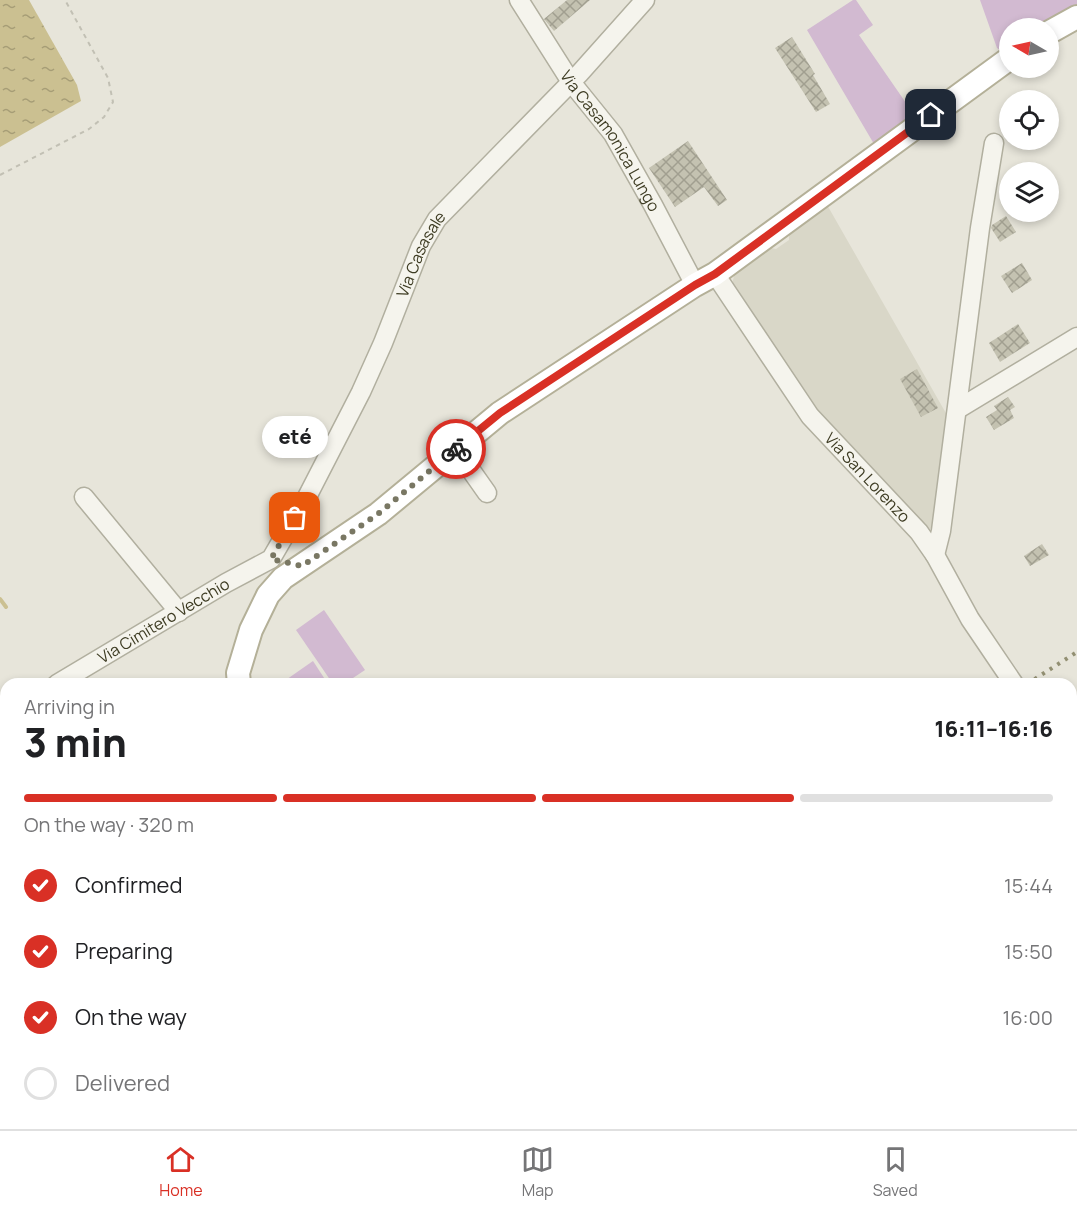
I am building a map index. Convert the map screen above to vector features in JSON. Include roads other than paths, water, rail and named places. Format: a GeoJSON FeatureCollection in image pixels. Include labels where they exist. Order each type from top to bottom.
{"type":"FeatureCollection","features":[{"type":"Feature","properties":{"kind":"main road"},"geometry":{"type":"LineString","coordinates":[[1059,27],[1077,17]]}},
{"type":"Feature","properties":{"kind":"main road"},"geometry":{"type":"LineString","coordinates":[[238,678],[251,630],[268,595],[283,578],[378,514],[500,413],[715,274],[999,66]]}},
{"type":"Feature","properties":{"kind":"street","name":"Via Casamonica Lungo"},"geometry":{"type":"LineString","coordinates":[[519,0],[571,82],[613,135],[695,285]]}},
{"type":"Feature","properties":{"kind":"street","name":"Via Casasale"},"geometry":{"type":"LineString","coordinates":[[271,559],[307,497],[361,392],[421,246],[437,219],[571,82],[645,0]]}},
{"type":"Feature","properties":{"kind":"street"},"geometry":{"type":"LineString","coordinates":[[936,555],[980,228],[994,144]]}},
{"type":"Feature","properties":{"kind":"street","name":"Via San Lorenzo"},"geometry":{"type":"LineString","coordinates":[[715,274],[810,416],[919,531],[936,555],[970,619],[1009,678]]}},
{"type":"Feature","properties":{"kind":"street"},"geometry":{"type":"LineString","coordinates":[[957,409],[1077,337]]}},
{"type":"Feature","properties":{"kind":"street"},"geometry":{"type":"LineString","coordinates":[[456,449],[487,493]]}},
{"type":"Feature","properties":{"kind":"street"},"geometry":{"type":"LineString","coordinates":[[84,497],[179,612]]}},
{"type":"Feature","properties":{"kind":"street"},"geometry":{"type":"LineString","coordinates":[[271,559],[302,566]]}},
{"type":"Feature","properties":{"kind":"street","name":"Via Cimitero Vecchio"},"geometry":{"type":"LineString","coordinates":[[73,678],[179,612],[271,559]]}},
{"type":"Feature","properties":{"kind":"water"},"geometry":{"type":"Polygon","coordinates":[[[0,0],[29,0],[77,85],[81,101],[0,147],[0,0]]]}},
{"type":"Feature","properties":{"kind":"waterway"},"geometry":{"type":"LineString","coordinates":[[0,599],[6,607]]}},
{"type":"Feature","properties":{"kind":"railway"},"geometry":{"type":"LineString","coordinates":[[1036,678],[1077,652]]}},
{"type":"Feature","properties":{"kind":"place","name":"eté"},"geometry":{"type":"Point","coordinates":[295,518]}}]}
